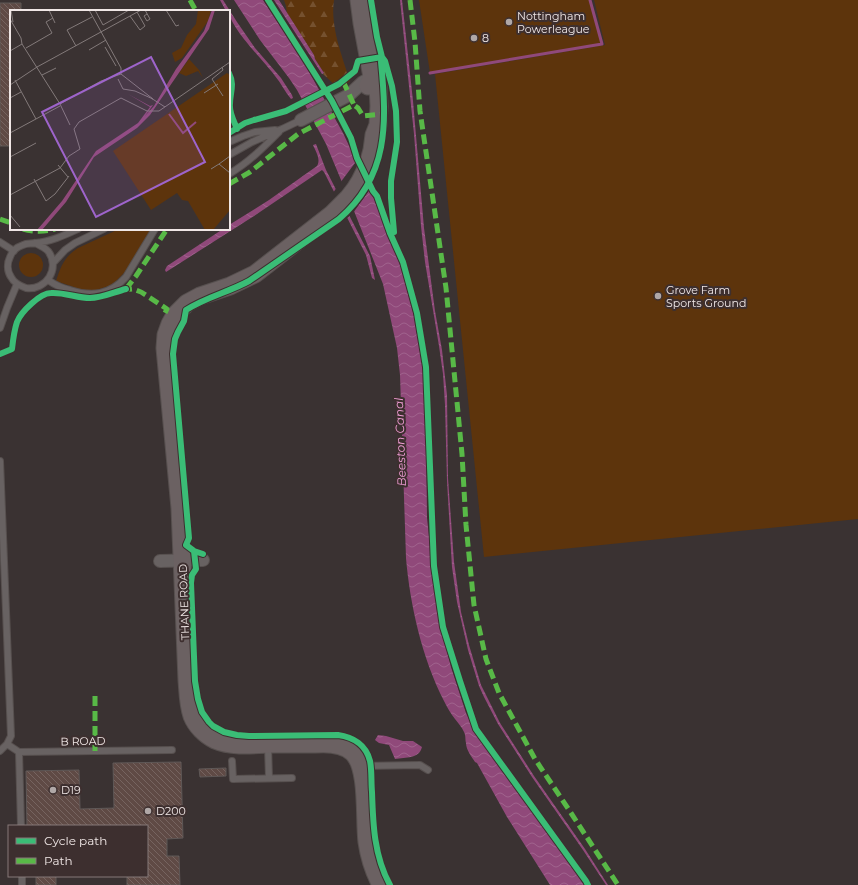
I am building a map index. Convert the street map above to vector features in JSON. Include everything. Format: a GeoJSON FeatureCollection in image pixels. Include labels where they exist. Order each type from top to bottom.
{"type":"FeatureCollection","features":[{"type":"Feature","properties":{"kind":"street","name":"THANE ROAD"},"geometry":{"type":"LineString","coordinates":[[359,0],[372,77],[366,90],[373,143],[365,171],[355,189],[332,214],[255,274],[230,286],[200,296],[187,303],[175,315],[170,324],[166,335],[165,348],[180,508],[187,680],[192,716],[204,732],[220,742],[244,744],[337,745],[346,748],[354,754],[360,766],[364,789],[367,842],[381,885]]}},
{"type":"Feature","properties":{"kind":"street"},"geometry":{"type":"LineString","coordinates":[[301,120],[348,95],[363,82],[372,77]]}},
{"type":"Feature","properties":{"kind":"street"},"geometry":{"type":"LineString","coordinates":[[160,561],[203,560]]}},
{"type":"Feature","properties":{"kind":"lane"},"geometry":{"type":"LineString","coordinates":[[230,154],[252,142],[301,120]]}},
{"type":"Feature","properties":{"kind":"lane"},"geometry":{"type":"LineString","coordinates":[[230,142],[255,132],[282,129]]}},
{"type":"Feature","properties":{"kind":"lane"},"geometry":{"type":"LineString","coordinates":[[230,173],[259,152],[282,129]]}},
{"type":"Feature","properties":{"kind":"lane"},"geometry":{"type":"LineString","coordinates":[[35,244],[76,230]]}},
{"type":"Feature","properties":{"kind":"lane"},"geometry":{"type":"LineString","coordinates":[[52,263],[65,250],[75,243],[102,230]]}},
{"type":"Feature","properties":{"kind":"lane"},"geometry":{"type":"LineString","coordinates":[[48,280],[54,285],[81,294],[95,294],[109,290],[126,277],[154,230]]}},
{"type":"Feature","properties":{"kind":"lane"},"geometry":{"type":"LineString","coordinates":[[0,242],[14,250]]}},
{"type":"Feature","properties":{"kind":"lane"},"geometry":{"type":"LineString","coordinates":[[29,243],[42,246],[47,251],[51,257],[53,269],[48,280],[43,285],[30,288],[23,287],[12,279],[8,272],[8,264],[14,250],[23,244],[29,243]]}},
{"type":"Feature","properties":{"kind":"lane"},"geometry":{"type":"LineString","coordinates":[[0,328],[6,308],[17,284]]}},
{"type":"Feature","properties":{"kind":"lane"},"geometry":{"type":"LineString","coordinates":[[0,461],[11,730],[11,736],[7,744],[0,751]]}},
{"type":"Feature","properties":{"kind":"lane"},"geometry":{"type":"LineString","coordinates":[[7,744],[19,752],[21,825]]}},
{"type":"Feature","properties":{"kind":"lane"},"geometry":{"type":"LineString","coordinates":[[268,744],[269,778]]}},
{"type":"Feature","properties":{"kind":"lane","name":"B ROAD"},"geometry":{"type":"LineString","coordinates":[[19,752],[172,750]]}},
{"type":"Feature","properties":{"kind":"lane"},"geometry":{"type":"LineString","coordinates":[[232,761],[233,779],[292,778]]}},
{"type":"Feature","properties":{"kind":"lane"},"geometry":{"type":"LineString","coordinates":[[360,766],[420,765],[428,770]]}},
{"type":"Feature","properties":{"kind":"green space"},"geometry":{"type":"Polygon","coordinates":[[[284,0],[334,0],[333,10],[335,30],[350,81],[349,82],[338,88],[323,74],[324,73],[314,55],[287,13],[284,0]]]}},
{"type":"Feature","properties":{"kind":"green space","name":"Nottingham Powerleague"},"geometry":{"type":"Polygon","coordinates":[[[419,0],[590,0],[602,44],[430,73],[419,0]]]}},
{"type":"Feature","properties":{"kind":"green space","name":"Grove Farm Sports Ground"},"geometry":{"type":"Polygon","coordinates":[[[594,0],[858,0],[858,519],[484,557],[435,74],[605,45],[594,0]]]}},
{"type":"Feature","properties":{"kind":"green space"},"geometry":{"type":"Polygon","coordinates":[[[117,230],[150,230],[125,272],[109,286],[96,290],[78,289],[56,281],[64,262],[73,251],[117,230]]]}},
{"type":"Feature","properties":{"kind":"green space"},"geometry":{"type":"Polygon","coordinates":[[[31,253],[40,256],[43,265],[40,274],[31,277],[22,274],[19,265],[22,256],[31,253]]]}},
{"type":"Feature","properties":{"kind":"water"},"geometry":{"type":"Polygon","coordinates":[[[220,0],[223,0],[229,10],[225,10],[220,0]]]}},
{"type":"Feature","properties":{"kind":"water"},"geometry":{"type":"Polygon","coordinates":[[[234,0],[263,0],[302,59],[343,133],[372,194],[401,267],[414,316],[424,376],[427,518],[437,611],[451,667],[466,713],[475,731],[495,756],[584,885],[550,885],[507,817],[477,763],[469,753],[463,730],[446,706],[429,667],[418,631],[408,576],[406,558],[400,375],[397,348],[383,284],[326,144],[297,90],[260,40],[234,0]]]}},
{"type":"Feature","properties":{"kind":"water"},"geometry":{"type":"Polygon","coordinates":[[[274,0],[279,0],[324,73],[322,74],[274,0]]]}},
{"type":"Feature","properties":{"kind":"water"},"geometry":{"type":"Polygon","coordinates":[[[400,0],[402,0],[413,101],[424,228],[447,395],[448,478],[454,562],[461,612],[481,685],[500,723],[608,885],[606,885],[532,777],[498,724],[479,686],[468,650],[457,602],[452,567],[443,374],[425,262],[414,134],[400,0]]]}},
{"type":"Feature","properties":{"kind":"water"},"geometry":{"type":"Polygon","coordinates":[[[230,11],[255,48],[281,78],[293,98],[291,99],[270,70],[241,35],[231,18],[230,11]]]}},
{"type":"Feature","properties":{"kind":"water"},"geometry":{"type":"Polygon","coordinates":[[[316,144],[326,170],[370,256],[375,280],[372,278],[366,255],[322,170],[254,216],[166,272],[165,270],[167,266],[221,230],[230,230],[230,224],[269,200],[317,166],[318,158],[313,145],[316,144]]]}},
{"type":"Feature","properties":{"kind":"water"},"geometry":{"type":"Polygon","coordinates":[[[378,735],[403,741],[413,741],[422,747],[415,756],[395,759],[389,745],[379,743],[375,740],[378,735]]]}},
{"type":"Feature","properties":{"kind":"pier"},"geometry":{"type":"Polygon","coordinates":[[[358,159],[371,188],[353,213],[340,183],[358,159]]]}},
{"type":"Feature","properties":{"kind":"pier"},"geometry":{"type":"Polygon","coordinates":[[[337,187],[351,215],[346,219],[333,193],[337,187]]]}},
{"type":"Feature","properties":{"kind":"building"},"geometry":{"type":"Polygon","coordinates":[[[0,3],[21,3],[21,10],[10,10],[10,146],[0,146],[0,3]]]}},
{"type":"Feature","properties":{"kind":"building"},"geometry":{"type":"Polygon","coordinates":[[[181,762],[183,838],[167,839],[167,856],[179,856],[180,885],[127,885],[127,877],[148,877],[148,825],[27,825],[26,771],[79,770],[80,809],[114,808],[113,763],[181,762]]]}},
{"type":"Feature","properties":{"kind":"building"},"geometry":{"type":"Polygon","coordinates":[[[226,768],[226,776],[200,777],[199,769],[226,768]]]}},
{"type":"Feature","properties":{"kind":"building"},"geometry":{"type":"Polygon","coordinates":[[[36,877],[56,877],[56,885],[36,885],[36,877]]]}},
{"type":"Feature","properties":{"kind":"waterway"},"geometry":{"type":"LineString","coordinates":[[430,73],[602,44],[590,0]]}},
{"type":"Feature","properties":{"kind":"marked path"},"geometry":{"type":"LineString","coordinates":[[190,0],[195,10]]}},
{"type":"Feature","properties":{"kind":"marked path"},"geometry":{"type":"LineString","coordinates":[[410,0],[415,42],[420,111],[446,288],[462,454],[466,525],[474,605],[486,659],[499,693],[535,759],[618,885]]}},
{"type":"Feature","properties":{"kind":"marked path"},"geometry":{"type":"LineString","coordinates":[[343,81],[354,105]]}},
{"type":"Feature","properties":{"kind":"marked path"},"geometry":{"type":"LineString","coordinates":[[230,183],[250,172],[298,134],[354,105],[363,116],[384,114]]}},
{"type":"Feature","properties":{"kind":"marked path"},"geometry":{"type":"LineString","coordinates":[[0,219],[10,223]]}},
{"type":"Feature","properties":{"kind":"marked path"},"geometry":{"type":"LineString","coordinates":[[27,230],[51,230]]}},
{"type":"Feature","properties":{"kind":"marked path"},"geometry":{"type":"LineString","coordinates":[[126,289],[166,230]]}},
{"type":"Feature","properties":{"kind":"marked path"},"geometry":{"type":"LineString","coordinates":[[122,290],[133,289],[141,292],[167,309],[165,313]]}},
{"type":"Feature","properties":{"kind":"marked path"},"geometry":{"type":"LineString","coordinates":[[95,693],[95,751]]}},
{"type":"Feature","properties":{"kind":"cycle path"},"geometry":{"type":"LineString","coordinates":[[268,0],[332,101],[351,138],[357,158],[373,191],[377,196],[390,233],[403,262],[417,313],[426,367],[434,566],[443,627],[476,729],[588,885]]}},
{"type":"Feature","properties":{"kind":"cycle path"},"geometry":{"type":"LineString","coordinates":[[371,0],[377,37],[392,86],[396,111],[397,142],[391,181],[394,232]]}},
{"type":"Feature","properties":{"kind":"cycle path"},"geometry":{"type":"LineString","coordinates":[[203,554],[194,551],[186,545],[189,538],[173,354],[175,339],[184,321],[186,310],[249,281],[339,219],[368,185],[376,167],[384,127],[382,57],[358,61],[355,71],[339,84],[286,111],[245,123],[230,132]]}},
{"type":"Feature","properties":{"kind":"cycle path"},"geometry":{"type":"LineString","coordinates":[[230,75],[232,81],[230,100]]}},
{"type":"Feature","properties":{"kind":"cycle path"},"geometry":{"type":"LineString","coordinates":[[230,100],[230,107]]}},
{"type":"Feature","properties":{"kind":"cycle path"},"geometry":{"type":"LineString","coordinates":[[230,111],[237,129]]}},
{"type":"Feature","properties":{"kind":"cycle path"},"geometry":{"type":"LineString","coordinates":[[0,354],[12,349],[15,329],[19,318],[31,304],[42,296],[56,293],[94,298],[126,289]]}},
{"type":"Feature","properties":{"kind":"cycle path"},"geometry":{"type":"LineString","coordinates":[[194,551],[196,569],[192,575],[191,583],[195,681],[202,712],[213,726],[224,732],[237,735],[338,735],[354,740],[362,746],[368,755],[371,765],[375,840],[381,863],[390,885]]}},
{"type":"Feature","properties":{"kind":"place","name":"Nottingham Powerleague"},"geometry":{"type":"Point","coordinates":[509,22]}},
{"type":"Feature","properties":{"kind":"place","name":"8"},"geometry":{"type":"Point","coordinates":[474,38]}},
{"type":"Feature","properties":{"kind":"place","name":"Grove Farm Sports Ground"},"geometry":{"type":"Point","coordinates":[658,296]}},
{"type":"Feature","properties":{"kind":"place","name":"D19"},"geometry":{"type":"Point","coordinates":[53,790]}},
{"type":"Feature","properties":{"kind":"place","name":"D200"},"geometry":{"type":"Point","coordinates":[148,811]}},
{"type":"Feature","properties":{"kind":"water label","name":"Beeston Canal"},"geometry":{"type":"Point","coordinates":[400,442]}}]}
